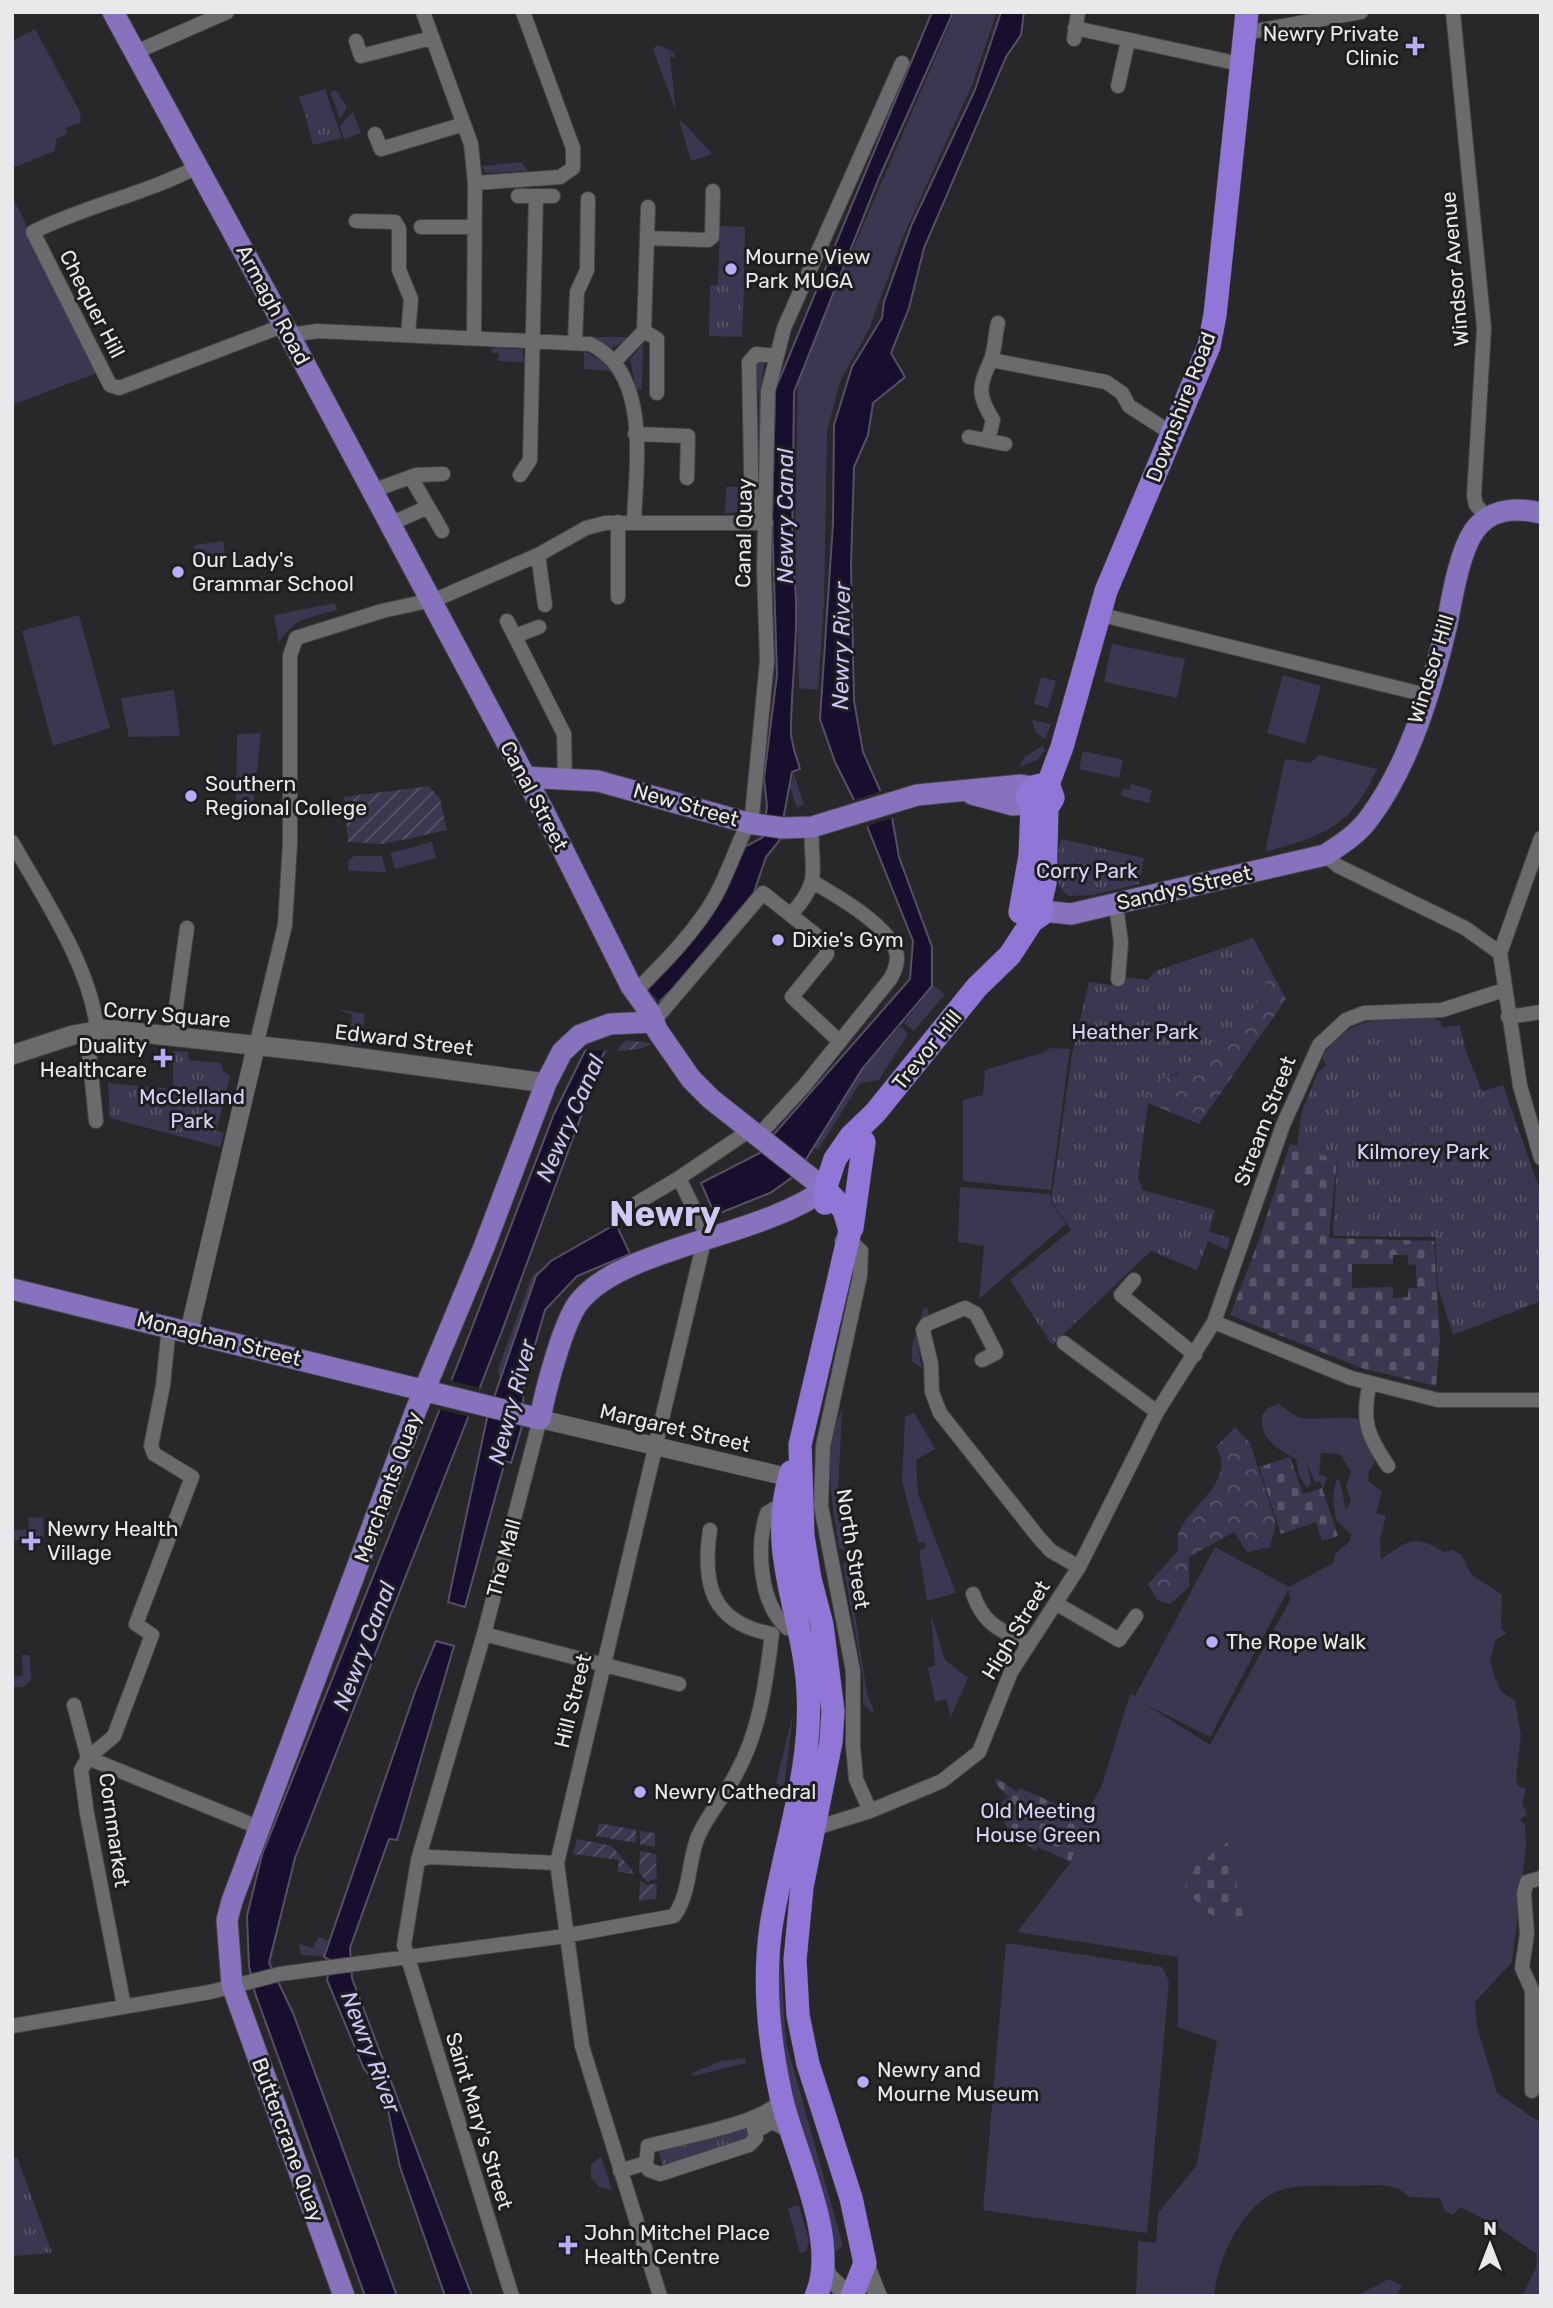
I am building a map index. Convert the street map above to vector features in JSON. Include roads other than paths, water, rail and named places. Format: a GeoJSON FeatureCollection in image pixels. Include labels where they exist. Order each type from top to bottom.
{"type":"FeatureCollection","features":[{"type":"Feature","properties":{"kind":"highway","name":"Downshire Road"},"geometry":{"type":"LineString","coordinates":[[1031,911],[1030,856],[1038,799],[1062,747],[1098,614],[1209,346],[1215,315],[1246,22]]}},
{"type":"Feature","properties":{"kind":"highway","name":"Trevor Hill"},"geometry":{"type":"LineString","coordinates":[[826,1186],[835,1158],[851,1136],[876,1113],[977,987],[1010,955],[1031,911]]}},
{"type":"Feature","properties":{"kind":"highway","name":"Trevor Hill"},"geometry":{"type":"LineString","coordinates":[[826,1186],[844,1173],[864,1142],[876,1113]]}},
{"type":"Feature","properties":{"kind":"highway"},"geometry":{"type":"LineString","coordinates":[[856,2282],[851,2198],[808,2064],[798,2015],[796,1932],[809,1694],[792,1628],[783,1558],[784,1503],[795,1479],[800,1445],[841,1267],[864,1142]]}},
{"type":"Feature","properties":{"kind":"highway"},"geometry":{"type":"LineString","coordinates":[[826,1186],[825,1202],[845,1238]]}},
{"type":"Feature","properties":{"kind":"highway"},"geometry":{"type":"LineString","coordinates":[[795,1479],[810,1579],[832,1680],[831,1742],[804,1824],[769,1950],[772,2043],[782,2099],[823,2258],[816,2296]]}},
{"type":"Feature","properties":{"kind":"highway"},"geometry":{"type":"LineString","coordinates":[[823,2258],[847,2258],[856,2282]]}},
{"type":"Feature","properties":{"kind":"main road","name":"Armagh Road"},"geometry":{"type":"LineString","coordinates":[[113,12],[199,166],[430,600]]}},
{"type":"Feature","properties":{"kind":"main road"},"geometry":{"type":"LineString","coordinates":[[1487,517],[1505,510],[1541,513]]}},
{"type":"Feature","properties":{"kind":"main road","name":"Windsor Hill"},"geometry":{"type":"LineString","coordinates":[[1325,855],[1350,839],[1369,819],[1391,782],[1426,695],[1468,542],[1487,517]]}},
{"type":"Feature","properties":{"kind":"main road","name":"Canal Street"},"geometry":{"type":"LineString","coordinates":[[430,600],[524,777],[634,996],[649,1020],[691,1079],[758,1136],[826,1186]]}},
{"type":"Feature","properties":{"kind":"main road","name":"New Street"},"geometry":{"type":"LineString","coordinates":[[524,777],[598,781],[765,826],[812,827],[917,795],[956,790],[1013,805],[1038,799]]}},
{"type":"Feature","properties":{"kind":"main road","name":"Sandys Street"},"geometry":{"type":"LineString","coordinates":[[1031,911],[1071,914],[1325,855]]}},
{"type":"Feature","properties":{"kind":"main road","name":"Merchants Quay"},"geometry":{"type":"LineString","coordinates":[[240,1983],[227,1920],[258,1826],[434,1391],[546,1083],[568,1044],[602,1026],[634,996]]}},
{"type":"Feature","properties":{"kind":"main road"},"geometry":{"type":"LineString","coordinates":[[602,1026],[649,1020]]}},
{"type":"Feature","properties":{"kind":"main road"},"geometry":{"type":"LineString","coordinates":[[12,1055],[86,1032]]}},
{"type":"Feature","properties":{"kind":"main road","name":"Corry Square"},"geometry":{"type":"LineString","coordinates":[[86,1032],[172,1036],[256,1046]]}},
{"type":"Feature","properties":{"kind":"main road","name":"Edward Street"},"geometry":{"type":"LineString","coordinates":[[256,1046],[546,1083]]}},
{"type":"Feature","properties":{"kind":"main road","name":"The Mall"},"geometry":{"type":"LineString","coordinates":[[533,1417],[569,1318],[592,1288],[610,1277],[706,1237],[802,1206],[826,1186]]}},
{"type":"Feature","properties":{"kind":"main road","name":"Monaghan Street"},"geometry":{"type":"LineString","coordinates":[[12,1289],[533,1417]]}},
{"type":"Feature","properties":{"kind":"main road","name":"Buttercrane Quay"},"geometry":{"type":"LineString","coordinates":[[240,1983],[344,2296]]}},
{"type":"Feature","properties":{"kind":"street"},"geometry":{"type":"LineString","coordinates":[[136,52],[228,12]]}},
{"type":"Feature","properties":{"kind":"street"},"geometry":{"type":"LineString","coordinates":[[423,12],[471,144],[475,183],[474,338]]}},
{"type":"Feature","properties":{"kind":"street"},"geometry":{"type":"LineString","coordinates":[[475,183],[560,177],[573,168],[573,148],[523,12]]}},
{"type":"Feature","properties":{"kind":"street"},"geometry":{"type":"LineString","coordinates":[[1078,12],[1075,33],[1240,64]]}},
{"type":"Feature","properties":{"kind":"street"},"geometry":{"type":"LineString","coordinates":[[1246,22],[1361,12]]}},
{"type":"Feature","properties":{"kind":"street","name":"Windsor Avenue"},"geometry":{"type":"LineString","coordinates":[[1453,12],[1485,328],[1474,496],[1476,505],[1487,517]]}},
{"type":"Feature","properties":{"kind":"street"},"geometry":{"type":"LineString","coordinates":[[356,41],[361,56],[432,38]]}},
{"type":"Feature","properties":{"kind":"street"},"geometry":{"type":"LineString","coordinates":[[1118,86],[1128,41]]}},
{"type":"Feature","properties":{"kind":"street","name":"Canal Quay"},"geometry":{"type":"LineString","coordinates":[[634,996],[715,897],[741,832],[765,826],[753,808],[767,673],[759,523],[768,391],[784,328],[902,62]]}},
{"type":"Feature","properties":{"kind":"street"},"geometry":{"type":"LineString","coordinates":[[376,134],[381,149],[464,124]]}},
{"type":"Feature","properties":{"kind":"street","name":"Chequer Hill"},"geometry":{"type":"LineString","coordinates":[[199,166],[164,182],[70,214],[33,232],[110,385],[119,388],[274,329],[287,331]]}},
{"type":"Feature","properties":{"kind":"street"},"geometry":{"type":"LineString","coordinates":[[648,238],[708,240],[712,237],[713,191]]}},
{"type":"Feature","properties":{"kind":"street"},"geometry":{"type":"LineString","coordinates":[[517,196],[553,197]]}},
{"type":"Feature","properties":{"kind":"street"},"geometry":{"type":"LineString","coordinates":[[520,475],[530,460],[536,196]]}},
{"type":"Feature","properties":{"kind":"street"},"geometry":{"type":"LineString","coordinates":[[575,341],[577,292],[587,270],[588,199]]}},
{"type":"Feature","properties":{"kind":"street"},"geometry":{"type":"LineString","coordinates":[[615,361],[644,331],[648,208]]}},
{"type":"Feature","properties":{"kind":"street"},"geometry":{"type":"LineString","coordinates":[[356,221],[396,222],[399,229],[399,270],[411,299],[408,334]]}},
{"type":"Feature","properties":{"kind":"street"},"geometry":{"type":"LineString","coordinates":[[421,227],[474,227]]}},
{"type":"Feature","properties":{"kind":"street"},"geometry":{"type":"LineString","coordinates":[[988,440],[993,420],[983,404],[981,380],[991,360],[998,323]]}},
{"type":"Feature","properties":{"kind":"street"},"geometry":{"type":"LineString","coordinates":[[287,331],[299,334],[317,331],[575,341],[601,349],[615,361],[627,382],[635,434],[634,522]]}},
{"type":"Feature","properties":{"kind":"street"},"geometry":{"type":"LineString","coordinates":[[644,331],[657,339],[657,393]]}},
{"type":"Feature","properties":{"kind":"street"},"geometry":{"type":"LineString","coordinates":[[74,1705],[88,1758],[114,1735],[152,1635],[136,1624],[192,1476],[154,1454],[151,1446],[163,1385],[256,1046],[285,926],[290,843],[290,656],[296,638],[382,611],[430,600],[538,555],[586,528],[618,522],[759,523],[749,362],[756,354],[776,356]]}},
{"type":"Feature","properties":{"kind":"street"},"geometry":{"type":"LineString","coordinates":[[991,360],[1106,382],[1122,393],[1129,406],[1171,433]]}},
{"type":"Feature","properties":{"kind":"street"},"geometry":{"type":"LineString","coordinates":[[635,434],[688,436],[687,478]]}},
{"type":"Feature","properties":{"kind":"street"},"geometry":{"type":"LineString","coordinates":[[969,437],[1005,444]]}},
{"type":"Feature","properties":{"kind":"street"},"geometry":{"type":"LineString","coordinates":[[372,491],[416,475],[443,474]]}},
{"type":"Feature","properties":{"kind":"street"},"geometry":{"type":"LineString","coordinates":[[413,481],[426,508],[431,511],[442,531]]}},
{"type":"Feature","properties":{"kind":"street"},"geometry":{"type":"LineString","coordinates":[[390,524],[426,508]]}},
{"type":"Feature","properties":{"kind":"street"},"geometry":{"type":"LineString","coordinates":[[618,522],[618,597]]}},
{"type":"Feature","properties":{"kind":"street"},"geometry":{"type":"LineString","coordinates":[[538,555],[545,605]]}},
{"type":"Feature","properties":{"kind":"street"},"geometry":{"type":"LineString","coordinates":[[1098,614],[1426,695]]}},
{"type":"Feature","properties":{"kind":"street"},"geometry":{"type":"LineString","coordinates":[[507,621],[565,734],[565,780]]}},
{"type":"Feature","properties":{"kind":"street"},"geometry":{"type":"LineString","coordinates":[[515,636],[539,627]]}},
{"type":"Feature","properties":{"kind":"street"},"geometry":{"type":"LineString","coordinates":[[792,913],[813,882],[815,867],[812,827]]}},
{"type":"Feature","properties":{"kind":"street"},"geometry":{"type":"LineString","coordinates":[[1541,838],[1500,953],[1520,1086],[1541,1158]]}},
{"type":"Feature","properties":{"kind":"street"},"geometry":{"type":"LineString","coordinates":[[12,842],[82,972],[95,1010],[86,1032],[96,1121]]}},
{"type":"Feature","properties":{"kind":"street"},"geometry":{"type":"LineString","coordinates":[[1325,855],[1338,866],[1465,928],[1500,953]]}},
{"type":"Feature","properties":{"kind":"street"},"geometry":{"type":"LineString","coordinates":[[627,1209],[681,1184],[758,1136],[840,1042],[891,978],[897,953],[886,934],[840,896],[813,882]]}},
{"type":"Feature","properties":{"kind":"street"},"geometry":{"type":"LineString","coordinates":[[649,1020],[763,893],[792,913],[826,943],[827,954],[792,997],[840,1042]]}},
{"type":"Feature","properties":{"kind":"street"},"geometry":{"type":"LineString","coordinates":[[1116,905],[1121,942],[1118,979]]}},
{"type":"Feature","properties":{"kind":"street"},"geometry":{"type":"LineString","coordinates":[[172,1036],[187,928]]}},
{"type":"Feature","properties":{"kind":"street","name":"Stream Street"},"geometry":{"type":"LineString","coordinates":[[1214,1322],[1293,1100],[1311,1059],[1325,1038],[1346,1020],[1364,1013],[1442,1010],[1504,990]]}},
{"type":"Feature","properties":{"kind":"street"},"geometry":{"type":"LineString","coordinates":[[1508,1017],[1541,1013]]}},
{"type":"Feature","properties":{"kind":"street"},"geometry":{"type":"LineString","coordinates":[[681,1184],[706,1237]]}},
{"type":"Feature","properties":{"kind":"street","name":"Hill Street"},"geometry":{"type":"LineString","coordinates":[[660,2296],[582,2046],[557,1863],[706,1237]]}},
{"type":"Feature","properties":{"kind":"street","name":"North Street"},"geometry":{"type":"LineString","coordinates":[[845,1238],[861,1251],[857,1293],[823,1446],[821,1506],[853,1671],[856,1779],[870,1811]]}},
{"type":"Feature","properties":{"kind":"street"},"geometry":{"type":"LineString","coordinates":[[1134,1280],[1121,1295],[1195,1355]]}},
{"type":"Feature","properties":{"kind":"street"},"geometry":{"type":"LineString","coordinates":[[982,1360],[996,1353],[976,1314],[965,1308],[926,1324],[923,1330],[931,1364],[932,1392],[940,1413],[1038,1538],[1051,1550],[1079,1567]]}},
{"type":"Feature","properties":{"kind":"street"},"geometry":{"type":"LineString","coordinates":[[1214,1322],[1370,1383],[1438,1400],[1541,1400]]}},
{"type":"Feature","properties":{"kind":"street","name":"High Street"},"geometry":{"type":"LineString","coordinates":[[804,1824],[870,1811],[942,1781],[979,1752],[1006,1681],[1027,1644],[1057,1604],[1079,1567],[1157,1412],[1214,1322]]}},
{"type":"Feature","properties":{"kind":"street"},"geometry":{"type":"LineString","coordinates":[[1064,1343],[1157,1412]]}},
{"type":"Feature","properties":{"kind":"street"},"geometry":{"type":"LineString","coordinates":[[1370,1383],[1364,1404],[1366,1420],[1371,1442],[1388,1466]]}},
{"type":"Feature","properties":{"kind":"street","name":"Margaret Street"},"geometry":{"type":"LineString","coordinates":[[533,1417],[795,1479]]}},
{"type":"Feature","properties":{"kind":"street","name":"The Mall"},"geometry":{"type":"LineString","coordinates":[[407,1958],[404,1945],[418,1860],[484,1634],[533,1417]]}},
{"type":"Feature","properties":{"kind":"street"},"geometry":{"type":"LineString","coordinates":[[710,1530],[706,1559],[712,1596],[722,1609],[738,1622],[772,1634],[792,1628],[822,1625]]}},
{"type":"Feature","properties":{"kind":"street"},"geometry":{"type":"LineString","coordinates":[[973,1594],[981,1615],[995,1627],[1027,1644]]}},
{"type":"Feature","properties":{"kind":"street"},"geometry":{"type":"LineString","coordinates":[[1057,1604],[1119,1640],[1136,1616]]}},
{"type":"Feature","properties":{"kind":"street"},"geometry":{"type":"LineString","coordinates":[[484,1634],[678,1684]]}},
{"type":"Feature","properties":{"kind":"street"},"geometry":{"type":"LineString","coordinates":[[12,2025],[210,1992],[240,1983],[362,1963],[566,1936],[674,1916],[684,1897],[697,1838],[737,1774],[757,1723],[763,1704],[772,1634]]}},
{"type":"Feature","properties":{"kind":"street","name":"Cornmarket"},"geometry":{"type":"LineString","coordinates":[[124,2007],[87,1814],[81,1770],[88,1758],[258,1826]]}},
{"type":"Feature","properties":{"kind":"street"},"geometry":{"type":"LineString","coordinates":[[418,1860],[430,1857],[557,1863]]}},
{"type":"Feature","properties":{"kind":"street"},"geometry":{"type":"LineString","coordinates":[[1532,2091],[1536,1989],[1522,1968],[1527,1934],[1524,1893],[1527,1882],[1541,1878]]}},
{"type":"Feature","properties":{"kind":"street","name":"Saint Mary's Street"},"geometry":{"type":"LineString","coordinates":[[407,1958],[512,2296]]}},
{"type":"Feature","properties":{"kind":"street"},"geometry":{"type":"LineString","coordinates":[[754,2125],[782,2099]]}},
{"type":"Feature","properties":{"kind":"street"},"geometry":{"type":"LineString","coordinates":[[754,2125],[756,2138],[749,2146],[660,2174],[649,2170],[646,2163],[648,2146],[754,2125],[772,2122],[790,2131]]}},
{"type":"Feature","properties":{"kind":"street"},"geometry":{"type":"LineString","coordinates":[[620,2171],[646,2163]]}},
{"type":"Feature","properties":{"kind":"street"},"geometry":{"type":"LineString","coordinates":[[823,2258],[828,2277],[856,2282]]}},
{"type":"Feature","properties":{"kind":"water","name":"Newry Canal"},"geometry":{"type":"Polygon","coordinates":[[[932,12],[952,12],[879,178],[794,392],[792,560],[796,624],[791,732],[800,769],[792,772],[779,841],[766,857],[754,892],[701,960],[612,1049],[605,1051],[596,1068],[598,1070],[502,1331],[295,1858],[269,1963],[293,2013],[397,2296],[365,2296],[255,1993],[249,1966],[247,1916],[262,1855],[463,1351],[554,1114],[585,1051],[646,988],[718,905],[745,847],[763,837],[767,806],[764,778],[777,675],[772,515],[775,390],[932,12]]]}},
{"type":"Feature","properties":{"kind":"water","name":"Newry River"},"geometry":{"type":"Polygon","coordinates":[[[1001,12],[1024,12],[1021,35],[1006,57],[924,248],[909,308],[891,353],[905,377],[873,403],[868,435],[854,467],[851,565],[854,701],[863,752],[892,817],[899,857],[932,947],[932,986],[862,1069],[797,1174],[770,1193],[715,1215],[701,1183],[764,1151],[775,1133],[910,979],[913,941],[867,826],[835,762],[820,719],[833,523],[834,425],[852,367],[882,318],[884,302],[912,224],[975,90],[1001,12]]]}},
{"type":"Feature","properties":{"kind":"water"},"geometry":{"type":"Polygon","coordinates":[[[616,1224],[630,1254],[577,1276],[545,1310],[524,1383],[522,1426],[511,1463],[505,1461],[465,1607],[448,1602],[487,1418],[536,1276],[551,1261],[616,1224]]]}},
{"type":"Feature","properties":{"kind":"water"},"geometry":{"type":"Polygon","coordinates":[[[436,1641],[454,1646],[397,1840],[389,1839],[350,1948],[352,1978],[472,2296],[445,2296],[400,2167],[387,2105],[379,2086],[364,2069],[327,1980],[331,1960],[324,1957],[416,1689],[436,1641]]]}},
{"type":"Feature","properties":{"kind":"place","name":"Newry Private Clinic"},"geometry":{"type":"Point","coordinates":[1415,46]}},
{"type":"Feature","properties":{"kind":"place","name":"Mourne View Park MUGA"},"geometry":{"type":"Point","coordinates":[731,269]}},
{"type":"Feature","properties":{"kind":"place","name":"Our Lady's Grammar School"},"geometry":{"type":"Point","coordinates":[178,572]}},
{"type":"Feature","properties":{"kind":"place","name":"Southern Regional College"},"geometry":{"type":"Point","coordinates":[191,796]}},
{"type":"Feature","properties":{"kind":"place","name":"Dixie's Gym"},"geometry":{"type":"Point","coordinates":[778,940]}},
{"type":"Feature","properties":{"kind":"place","name":"Duality Healthcare"},"geometry":{"type":"Point","coordinates":[163,1058]}},
{"type":"Feature","properties":{"kind":"place","name":"Newry Health Village"},"geometry":{"type":"Point","coordinates":[31,1541]}},
{"type":"Feature","properties":{"kind":"place","name":"The Rope Walk"},"geometry":{"type":"Point","coordinates":[1212,1642]}},
{"type":"Feature","properties":{"kind":"place","name":"Newry Cathedral"},"geometry":{"type":"Point","coordinates":[640,1792]}},
{"type":"Feature","properties":{"kind":"place","name":"Newry and Mourne Museum"},"geometry":{"type":"Point","coordinates":[863,2082]}},
{"type":"Feature","properties":{"kind":"place","name":"John Mitchel Place Health Centre"},"geometry":{"type":"Point","coordinates":[568,2245]}},
{"type":"Feature","properties":{"kind":"district","name":"Newry"},"geometry":{"type":"Point","coordinates":[665,1214]}},
{"type":"Feature","properties":{"kind":"park label","name":"Corry Park"},"geometry":{"type":"Point","coordinates":[1087,871]}},
{"type":"Feature","properties":{"kind":"park label","name":"Heather Park"},"geometry":{"type":"Point","coordinates":[1135,1032]}},
{"type":"Feature","properties":{"kind":"park label","name":"McClelland Park"},"geometry":{"type":"Point","coordinates":[192,1109]}},
{"type":"Feature","properties":{"kind":"park label","name":"Kilmorey Park"},"geometry":{"type":"Point","coordinates":[1423,1152]}},
{"type":"Feature","properties":{"kind":"park label","name":"Old Meeting House Green"},"geometry":{"type":"Point","coordinates":[1038,1823]}}]}
